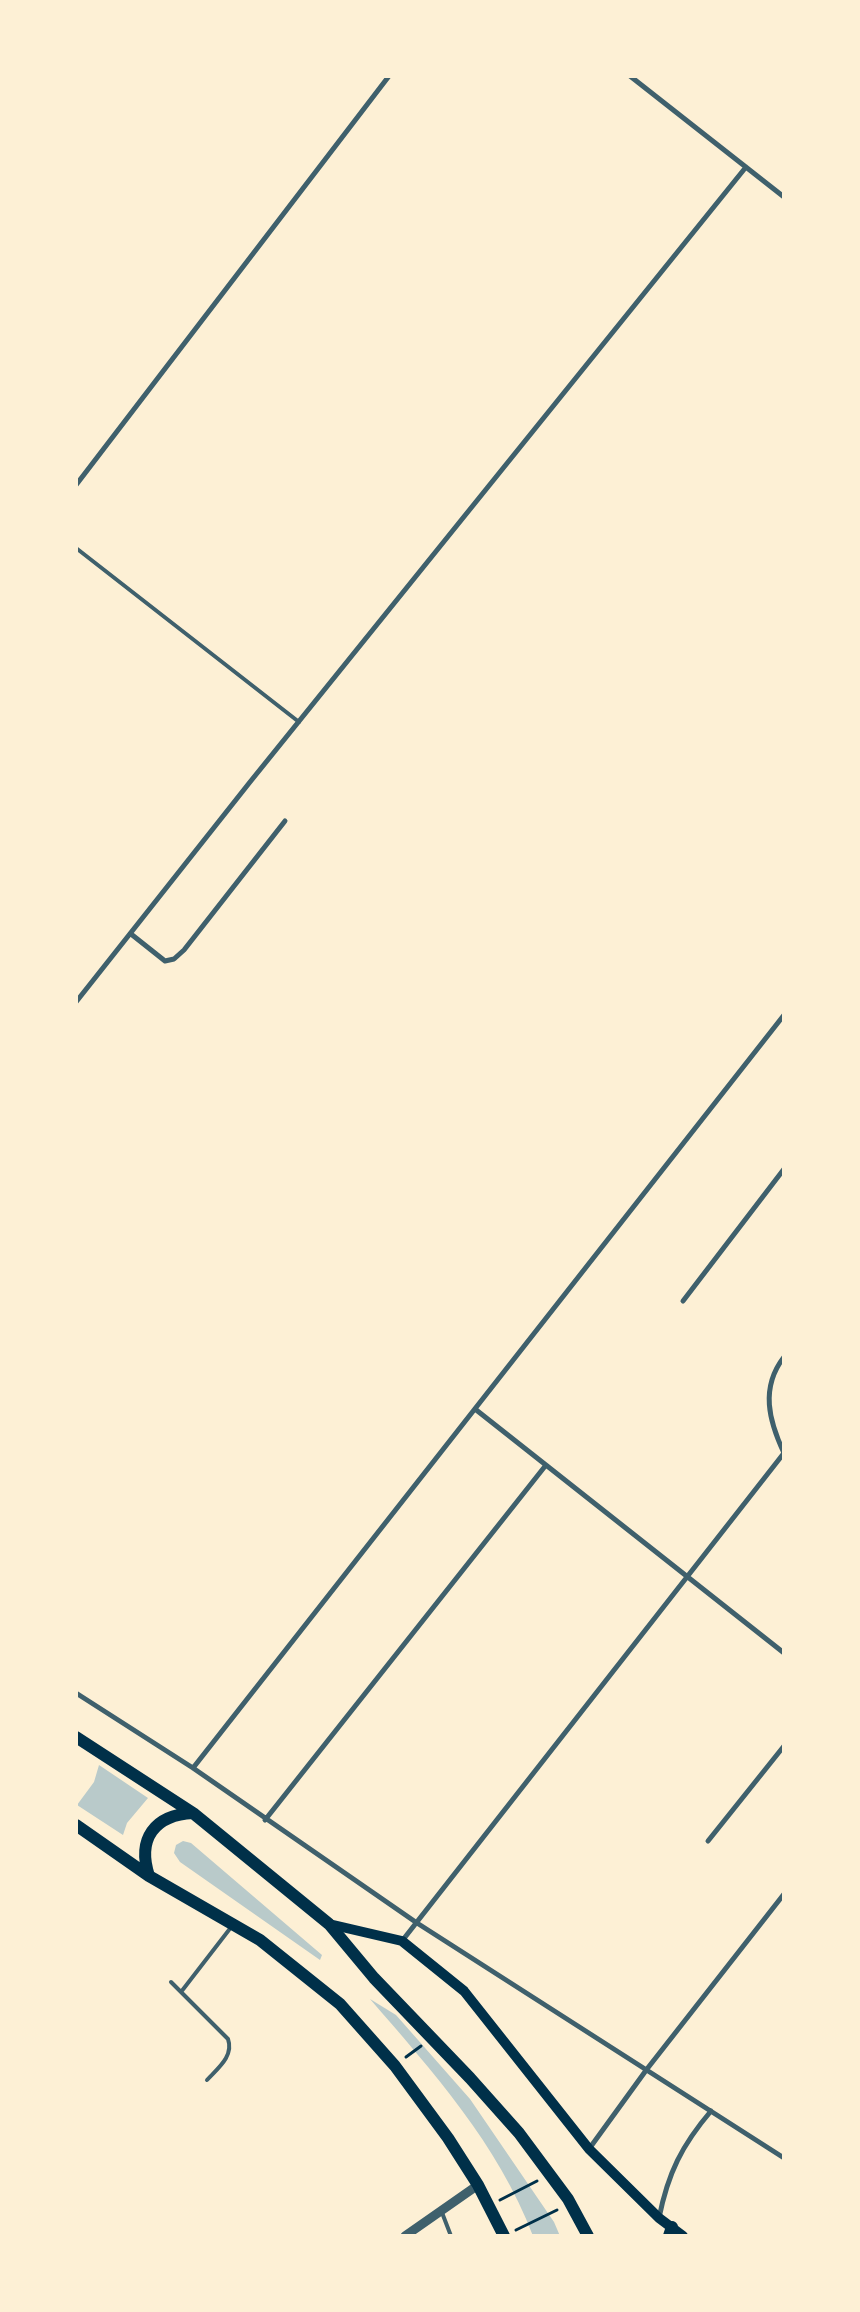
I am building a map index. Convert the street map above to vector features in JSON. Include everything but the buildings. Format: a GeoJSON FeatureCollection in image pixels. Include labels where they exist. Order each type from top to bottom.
{"type":"FeatureCollection","features":[{"type":"Feature","properties":{"kind":"main road"},"geometry":{"type":"LineString","coordinates":[[76,1737],[193,1813],[329,1924],[374,1978],[495,2105],[550,2174],[570,2203],[588,2236]]}},
{"type":"Feature","properties":{"kind":"main road"},"geometry":{"type":"LineString","coordinates":[[149,1876],[144,1861],[144,1853],[145,1845],[152,1831],[163,1820],[177,1814],[193,1813]]}},
{"type":"Feature","properties":{"kind":"main road"},"geometry":{"type":"LineString","coordinates":[[76,1826],[149,1876],[260,1940],[340,2004],[395,2066],[448,2138],[478,2185],[504,2236]]}},
{"type":"Feature","properties":{"kind":"main road"},"geometry":{"type":"LineString","coordinates":[[329,1924],[402,1941],[464,1991],[589,2149],[670,2231],[683,2236]]}},
{"type":"Feature","properties":{"kind":"street"},"geometry":{"type":"LineString","coordinates":[[76,485],[389,76]]}},
{"type":"Feature","properties":{"kind":"street"},"geometry":{"type":"LineString","coordinates":[[630,76],[784,197]]}},
{"type":"Feature","properties":{"kind":"street"},"geometry":{"type":"LineString","coordinates":[[76,1002],[299,722],[746,168]]}},
{"type":"Feature","properties":{"kind":"street"},"geometry":{"type":"LineString","coordinates":[[130,934],[164,961],[174,959],[184,950],[285,821]]}},
{"type":"Feature","properties":{"kind":"street"},"geometry":{"type":"LineString","coordinates":[[193,1768],[784,1015]]}},
{"type":"Feature","properties":{"kind":"street"},"geometry":{"type":"LineString","coordinates":[[683,1300],[784,1169]]}},
{"type":"Feature","properties":{"kind":"street"},"geometry":{"type":"LineString","coordinates":[[402,1941],[784,1453],[773,1430],[768,1406],[770,1382],[784,1356]]}},
{"type":"Feature","properties":{"kind":"street"},"geometry":{"type":"LineString","coordinates":[[475,1409],[784,1653]]}},
{"type":"Feature","properties":{"kind":"street"},"geometry":{"type":"LineString","coordinates":[[265,1820],[546,1465]]}},
{"type":"Feature","properties":{"kind":"street"},"geometry":{"type":"LineString","coordinates":[[76,1692],[193,1768],[265,1820],[417,1923],[784,2158]]}},
{"type":"Feature","properties":{"kind":"street"},"geometry":{"type":"LineString","coordinates":[[708,1841],[784,1746]]}},
{"type":"Feature","properties":{"kind":"street"},"geometry":{"type":"LineString","coordinates":[[589,2149],[647,2069],[784,1894]]}},
{"type":"Feature","properties":{"kind":"street"},"geometry":{"type":"LineString","coordinates":[[659,2218],[665,2188],[676,2160],[692,2134],[711,2111]]}},
{"type":"Feature","properties":{"kind":"street"},"geometry":{"type":"LineString","coordinates":[[405,2236],[478,2185]]}},
{"type":"Feature","properties":{"kind":"lane"},"geometry":{"type":"LineString","coordinates":[[76,548],[299,722]]}},
{"type":"Feature","properties":{"kind":"lane"},"geometry":{"type":"LineString","coordinates":[[181,1992],[234,1925]]}},
{"type":"Feature","properties":{"kind":"lane"},"geometry":{"type":"LineString","coordinates":[[171,1982],[228,2039],[231,2048],[227,2057],[207,2080]]}},
{"type":"Feature","properties":{"kind":"lane"},"geometry":{"type":"LineString","coordinates":[[441,2210],[451,2236]]}},
{"type":"Feature","properties":{"kind":"path"},"geometry":{"type":"LineString","coordinates":[[395,2066],[431,2038]]}},
{"type":"Feature","properties":{"kind":"path"},"geometry":{"type":"LineString","coordinates":[[489,2206],[550,2174]]}},
{"type":"Feature","properties":{"kind":"path"},"geometry":{"type":"LineString","coordinates":[[504,2236],[570,2203]]}},
{"type":"Feature","properties":{"kind":"shaded area"},"geometry":{"type":"Polygon","coordinates":[[[99,1765],[148,1798],[127,1823],[123,1835],[77,1805],[94,1782],[99,1765]]]}},
{"type":"Feature","properties":{"kind":"shaded area"},"geometry":{"type":"Polygon","coordinates":[[[183,1841],[191,1843],[322,1955],[320,1960],[180,1862],[174,1853],[176,1845],[183,1841]]]}},
{"type":"Feature","properties":{"kind":"shaded area"},"geometry":{"type":"Polygon","coordinates":[[[370,1999],[396,2015],[470,2099],[554,2222],[560,2236],[533,2236],[519,2202],[483,2140],[440,2082],[370,1999]]]}}]}
